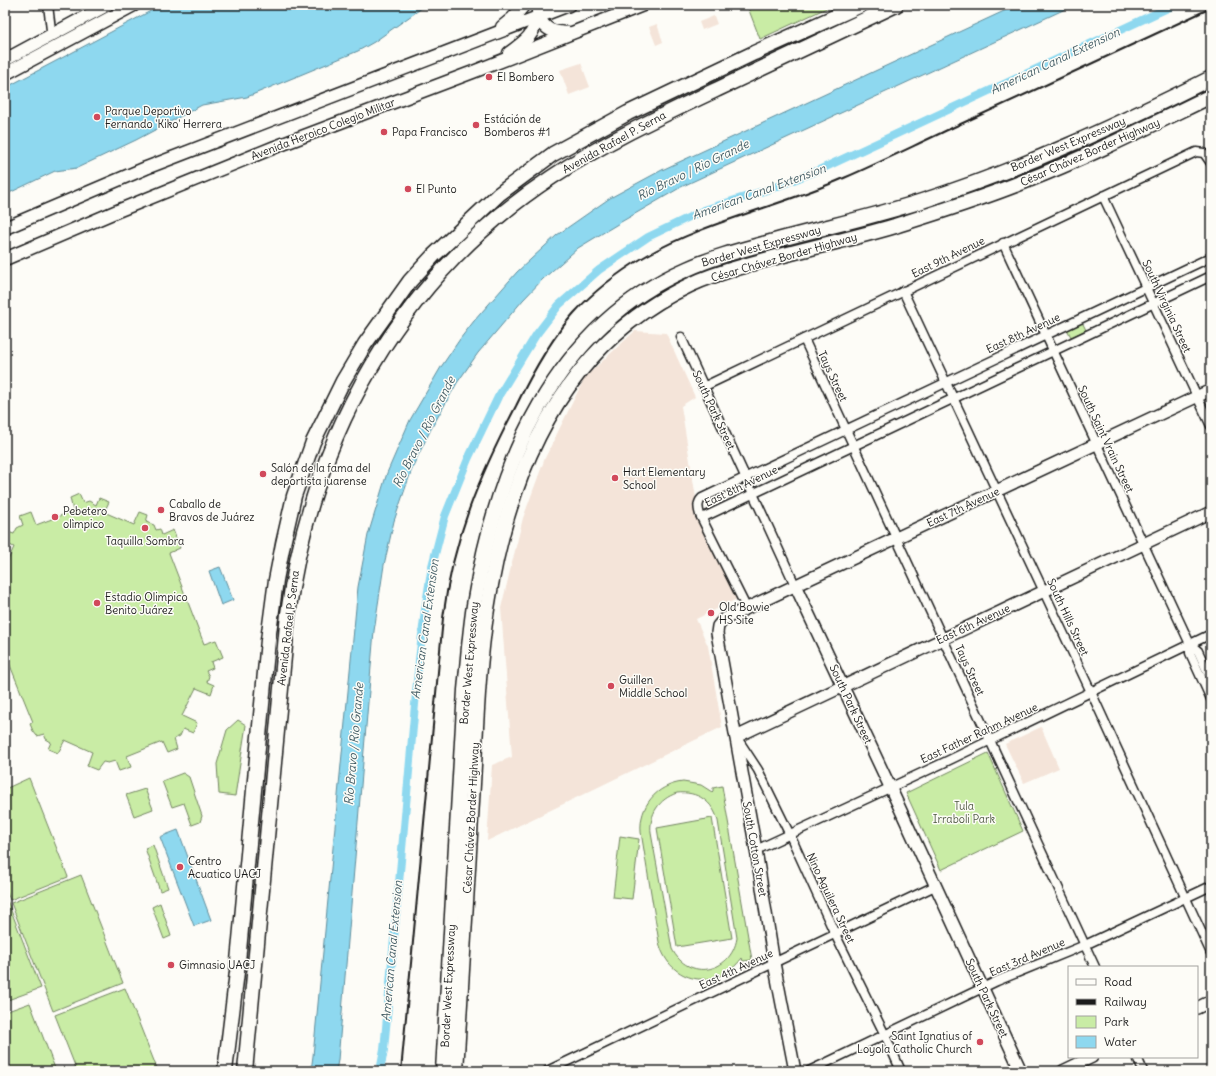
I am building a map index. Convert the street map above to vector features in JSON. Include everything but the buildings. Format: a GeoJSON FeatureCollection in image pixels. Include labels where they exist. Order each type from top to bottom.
{"type":"FeatureCollection","features":[{"type":"Feature","properties":{"kind":"highway","name":"Avenida Rafael P. Serna"},"geometry":{"type":"LineString","coordinates":[[225,1071],[237,964],[268,640],[276,580],[294,496],[313,442],[343,381],[387,311],[410,281],[480,211],[525,173],[558,151],[628,113],[754,53],[861,5]]}},
{"type":"Feature","properties":{"kind":"highway","name":"Avenida Rafael P. Serna"},"geometry":{"type":"LineString","coordinates":[[245,1071],[292,582],[309,509],[318,481],[331,447],[351,403],[371,366],[417,300],[461,252],[497,218],[551,178],[585,156],[660,117],[896,5]]}},
{"type":"Feature","properties":{"kind":"highway","name":"Border West Expressway"},"geometry":{"type":"LineString","coordinates":[[470,732],[469,647],[475,601],[488,540],[503,488],[528,426],[550,386],[579,347],[613,314],[634,298],[664,280],[707,260],[784,238],[869,217],[974,183],[1078,142],[1211,78]]}},
{"type":"Feature","properties":{"kind":"highway","name":"César Chávez Border Highway"},"geometry":{"type":"LineString","coordinates":[[457,1071],[454,1048],[470,732],[492,579],[501,540],[521,474],[544,426],[560,397],[575,376],[588,360],[615,333],[631,320],[662,300],[691,284],[763,260],[890,227],[966,203],[1066,164],[1142,130],[1211,96]]}},
{"type":"Feature","properties":{"kind":"highway","name":"Border West Expressway"},"geometry":{"type":"LineString","coordinates":[[443,1071],[454,1048]]}},
{"type":"Feature","properties":{"kind":"main road"},"geometry":{"type":"LineString","coordinates":[[5,60],[107,5]]}},
{"type":"Feature","properties":{"kind":"main road"},"geometry":{"type":"LineString","coordinates":[[5,74],[134,5]]}},
{"type":"Feature","properties":{"kind":"main road"},"geometry":{"type":"LineString","coordinates":[[494,33],[513,18],[524,5]]}},
{"type":"Feature","properties":{"kind":"main road"},"geometry":{"type":"LineString","coordinates":[[5,228],[153,165],[569,5]]}},
{"type":"Feature","properties":{"kind":"main road","name":"Avenida Heroico Colegio Militar"},"geometry":{"type":"LineString","coordinates":[[5,259],[267,150],[643,5]]}},
{"type":"Feature","properties":{"kind":"main road"},"geometry":{"type":"LineString","coordinates":[[538,17],[544,27],[550,31],[572,33]]}},
{"type":"Feature","properties":{"kind":"main road"},"geometry":{"type":"LineString","coordinates":[[498,61],[530,36],[534,30],[538,17]]}},
{"type":"Feature","properties":{"kind":"street"},"geometry":{"type":"LineString","coordinates":[[48,5],[51,30],[53,34]]}},
{"type":"Feature","properties":{"kind":"street"},"geometry":{"type":"LineString","coordinates":[[537,5],[538,17]]}},
{"type":"Feature","properties":{"kind":"street","name":"East 9th Avenue"},"geometry":{"type":"LineString","coordinates":[[703,387],[1196,152],[1204,153],[1211,163]]}},
{"type":"Feature","properties":{"kind":"street","name":"South Virginia Street"},"geometry":{"type":"LineString","coordinates":[[1103,196],[1211,426]]}},
{"type":"Feature","properties":{"kind":"street","name":"South Saint Vrain Street"},"geometry":{"type":"LineString","coordinates":[[1003,243],[1190,644],[1190,654],[1211,699]]}},
{"type":"Feature","properties":{"kind":"street","name":"East 8th Avenue"},"geometry":{"type":"LineString","coordinates":[[1211,257],[702,498],[699,501],[699,510],[702,518],[953,397],[1211,276]]}},
{"type":"Feature","properties":{"kind":"street","name":"South Hills Street"},"geometry":{"type":"LineString","coordinates":[[902,291],[1091,692],[1211,953]]}},
{"type":"Feature","properties":{"kind":"street","name":"South Park Street"},"geometry":{"type":"LineString","coordinates":[[681,337],[1021,1071]]}},
{"type":"Feature","properties":{"kind":"street","name":"Tays Street"},"geometry":{"type":"LineString","coordinates":[[804,339],[1095,966]]}},
{"type":"Feature","properties":{"kind":"street","name":"East 7th Avenue"},"geometry":{"type":"LineString","coordinates":[[718,626],[724,619],[795,585],[1211,390]]}},
{"type":"Feature","properties":{"kind":"street","name":"East 6th Avenue"},"geometry":{"type":"LineString","coordinates":[[736,737],[1211,512]]}},
{"type":"Feature","properties":{"kind":"street"},"geometry":{"type":"LineString","coordinates":[[702,518],[747,609]]}},
{"type":"Feature","properties":{"kind":"street","name":"South Cotton Street"},"geometry":{"type":"LineString","coordinates":[[718,626],[774,963],[795,1071]]}},
{"type":"Feature","properties":{"kind":"street","name":"East Father Rahm Avenue"},"geometry":{"type":"LineString","coordinates":[[756,850],[1211,634]]}},
{"type":"Feature","properties":{"kind":"street","name":"South Saint Vrain Street"},"geometry":{"type":"LineString","coordinates":[[1190,644],[1198,650],[1211,679]]}},
{"type":"Feature","properties":{"kind":"street","name":"Nino Aguilera Street"},"geometry":{"type":"LineString","coordinates":[[736,737],[758,770],[790,834],[835,934],[885,1035],[900,1071]]}},
{"type":"Feature","properties":{"kind":"street","name":"East 4th Avenue"},"geometry":{"type":"LineString","coordinates":[[547,1071],[935,886]]}},
{"type":"Feature","properties":{"kind":"street","name":"East 3rd Avenue"},"geometry":{"type":"LineString","coordinates":[[809,1071],[982,988],[1085,945],[1211,886]]}},
{"type":"Feature","properties":{"kind":"street"},"geometry":{"type":"LineString","coordinates":[[1198,1008],[1211,1001]]}},
{"type":"Feature","properties":{"kind":"street"},"geometry":{"type":"LineString","coordinates":[[1063,1071],[1090,1058]]}},
{"type":"Feature","properties":{"kind":"street"},"geometry":{"type":"LineString","coordinates":[[1137,1058],[1143,1071]]}},
{"type":"Feature","properties":{"kind":"shaded area"},"geometry":{"type":"Polygon","coordinates":[[[714,16],[717,24],[702,30],[699,22],[714,16]]]}},
{"type":"Feature","properties":{"kind":"shaded area"},"geometry":{"type":"Polygon","coordinates":[[[657,24],[663,42],[656,45],[649,27],[657,24]]]}},
{"type":"Feature","properties":{"kind":"shaded area"},"geometry":{"type":"Polygon","coordinates":[[[581,63],[590,87],[569,95],[560,70],[581,63]]]}},
{"type":"Feature","properties":{"kind":"shaded area","name":"Guillen Middle School"},"geometry":{"type":"Polygon","coordinates":[[[635,331],[666,333],[695,397],[681,406],[696,498],[695,513],[737,599],[696,619],[708,646],[722,727],[487,841],[492,765],[512,757],[501,608],[523,518],[545,458],[585,377],[635,331]]]}},
{"type":"Feature","properties":{"kind":"shaded area"},"geometry":{"type":"Polygon","coordinates":[[[1041,727],[1059,768],[1024,783],[1005,744],[1041,727]]]}},
{"type":"Feature","properties":{"kind":"green space"},"geometry":{"type":"Polygon","coordinates":[[[747,5],[833,5],[760,39],[747,5]]]}},
{"type":"Feature","properties":{"kind":"green space"},"geometry":{"type":"Polygon","coordinates":[[[1082,322],[1086,330],[1071,337],[1067,329],[1082,322]]]}},
{"type":"Feature","properties":{"kind":"green space","name":"Estadio Olimpico Benito Juárez"},"geometry":{"type":"Polygon","coordinates":[[[79,494],[83,503],[89,501],[96,505],[99,498],[109,502],[104,512],[134,525],[140,512],[148,515],[146,522],[154,525],[156,530],[160,529],[162,535],[173,530],[180,548],[169,553],[204,644],[216,640],[223,657],[211,662],[213,668],[206,671],[209,676],[207,682],[214,685],[211,694],[196,688],[182,716],[197,723],[193,733],[183,729],[180,736],[174,739],[177,749],[167,753],[162,742],[127,756],[131,767],[119,771],[115,761],[108,763],[103,762],[97,770],[87,766],[92,752],[65,740],[58,753],[48,749],[51,742],[46,739],[44,734],[37,736],[33,731],[30,724],[33,722],[5,653],[5,567],[14,547],[5,543],[5,531],[14,534],[17,528],[23,525],[20,516],[31,512],[36,525],[73,511],[70,498],[79,494]]]}},
{"type":"Feature","properties":{"kind":"green space"},"geometry":{"type":"Polygon","coordinates":[[[238,720],[246,725],[235,796],[219,794],[217,764],[227,730],[238,720]]]}},
{"type":"Feature","properties":{"kind":"green space","name":"Tula Irraboli Park"},"geometry":{"type":"Polygon","coordinates":[[[988,753],[1023,831],[941,870],[906,793],[988,753]]]}},
{"type":"Feature","properties":{"kind":"green space"},"geometry":{"type":"Polygon","coordinates":[[[183,773],[189,777],[202,816],[200,822],[192,825],[184,803],[172,807],[162,781],[183,773]]]}},
{"type":"Feature","properties":{"kind":"green space"},"geometry":{"type":"Polygon","coordinates":[[[29,778],[68,877],[10,900],[5,888],[5,789],[29,778]]]}},
{"type":"Feature","properties":{"kind":"green space"},"geometry":{"type":"Polygon","coordinates":[[[683,782],[701,785],[712,792],[713,788],[722,786],[752,960],[743,961],[742,958],[732,969],[720,976],[707,979],[695,978],[683,974],[673,967],[664,956],[659,942],[641,832],[641,823],[646,806],[651,798],[657,792],[673,784],[683,782]],[[677,793],[660,803],[656,808],[652,820],[651,833],[672,949],[679,959],[688,966],[698,969],[708,969],[718,966],[727,959],[733,950],[737,938],[716,814],[703,799],[684,793],[677,793]]]}},
{"type":"Feature","properties":{"kind":"green space"},"geometry":{"type":"Polygon","coordinates":[[[145,789],[153,809],[134,816],[126,795],[145,789]]]}},
{"type":"Feature","properties":{"kind":"green space"},"geometry":{"type":"Polygon","coordinates":[[[712,818],[732,938],[677,947],[657,828],[712,818]]]}},
{"type":"Feature","properties":{"kind":"green space"},"geometry":{"type":"Polygon","coordinates":[[[620,836],[639,839],[632,899],[613,897],[620,836]]]}},
{"type":"Feature","properties":{"kind":"green space"},"geometry":{"type":"Polygon","coordinates":[[[153,845],[168,888],[160,891],[145,848],[153,845]]]}},
{"type":"Feature","properties":{"kind":"green space"},"geometry":{"type":"Polygon","coordinates":[[[81,875],[123,983],[53,1011],[11,903],[81,875]]]}},
{"type":"Feature","properties":{"kind":"green space"},"geometry":{"type":"Polygon","coordinates":[[[5,895],[41,988],[5,1001],[5,895]]]}},
{"type":"Feature","properties":{"kind":"green space"},"geometry":{"type":"Polygon","coordinates":[[[160,903],[171,936],[164,939],[152,907],[160,903]]]}},
{"type":"Feature","properties":{"kind":"green space"},"geometry":{"type":"Polygon","coordinates":[[[125,988],[158,1071],[77,1071],[55,1015],[125,988]]]}},
{"type":"Feature","properties":{"kind":"green space"},"geometry":{"type":"Polygon","coordinates":[[[30,1003],[56,1071],[5,1071],[5,1012],[30,1003]]]}},
{"type":"Feature","properties":{"kind":"water"},"geometry":{"type":"Polygon","coordinates":[[[162,5],[426,5],[374,42],[358,51],[247,97],[202,105],[136,140],[77,168],[55,171],[5,195],[5,88],[162,5]]]}},
{"type":"Feature","properties":{"kind":"water","name":"Río Bravo / Rio Grande"},"geometry":{"type":"Polygon","coordinates":[[[1017,5],[1074,5],[683,186],[578,248],[543,279],[523,300],[478,353],[457,383],[431,429],[413,466],[394,521],[384,565],[374,631],[338,1060],[336,1071],[311,1071],[358,587],[368,535],[387,473],[410,420],[441,367],[474,321],[517,272],[557,235],[610,198],[662,170],[1017,5]]]}},
{"type":"Feature","properties":{"kind":"water"},"geometry":{"type":"Polygon","coordinates":[[[220,567],[233,600],[221,605],[209,571],[220,567]]]}},
{"type":"Feature","properties":{"kind":"water"},"geometry":{"type":"Polygon","coordinates":[[[178,830],[211,920],[194,926],[160,837],[178,830]]]}},
{"type":"Feature","properties":{"kind":"waterway","name":"American Canal Extension"},"geometry":{"type":"LineString","coordinates":[[380,1071],[384,1050],[419,660],[432,566],[445,516],[468,459],[498,397],[536,335],[559,305],[599,270],[648,237],[704,210],[773,188],[819,170],[1174,5]]}},
{"type":"Feature","properties":{"kind":"railway"},"geometry":{"type":"LineString","coordinates":[[401,1071],[443,618],[453,561],[469,509],[490,458],[535,369],[565,323],[607,282],[644,257],[668,244],[717,224],[794,198],[872,166],[1211,8]]}},
{"type":"Feature","properties":{"kind":"place","name":"El Bombero"},"geometry":{"type":"Point","coordinates":[489,77]}},
{"type":"Feature","properties":{"kind":"place","name":"Parque Deportivo Fernando 'Kiko' Herrera"},"geometry":{"type":"Point","coordinates":[97,117]}},
{"type":"Feature","properties":{"kind":"place","name":"Estáción de Bomberos #1"},"geometry":{"type":"Point","coordinates":[476,125]}},
{"type":"Feature","properties":{"kind":"place","name":"Papa Francisco"},"geometry":{"type":"Point","coordinates":[384,132]}},
{"type":"Feature","properties":{"kind":"place","name":"El Punto"},"geometry":{"type":"Point","coordinates":[408,189]}},
{"type":"Feature","properties":{"kind":"place","name":"Salón de la fama del deportista juarense"},"geometry":{"type":"Point","coordinates":[263,474]}},
{"type":"Feature","properties":{"kind":"place","name":"Hart Elementary School"},"geometry":{"type":"Point","coordinates":[615,478]}},
{"type":"Feature","properties":{"kind":"place","name":"Caballo de Bravos de Juárez"},"geometry":{"type":"Point","coordinates":[161,510]}},
{"type":"Feature","properties":{"kind":"place","name":"Pebetero olìmpico"},"geometry":{"type":"Point","coordinates":[55,517]}},
{"type":"Feature","properties":{"kind":"place","name":"Taquilla Sombra"},"geometry":{"type":"Point","coordinates":[145,528]}},
{"type":"Feature","properties":{"kind":"place","name":"Estadio Olimpico Benito Juárez"},"geometry":{"type":"Point","coordinates":[97,603]}},
{"type":"Feature","properties":{"kind":"place","name":"Old Bowie HS Site"},"geometry":{"type":"Point","coordinates":[711,613]}},
{"type":"Feature","properties":{"kind":"place","name":"Guillen Middle School"},"geometry":{"type":"Point","coordinates":[611,686]}},
{"type":"Feature","properties":{"kind":"place","name":"Centro Acuatico UACJ"},"geometry":{"type":"Point","coordinates":[180,867]}},
{"type":"Feature","properties":{"kind":"place","name":"Gimnasio UACJ"},"geometry":{"type":"Point","coordinates":[171,965]}},
{"type":"Feature","properties":{"kind":"place","name":"Saint Ignatius of Loyola Catholic Church"},"geometry":{"type":"Point","coordinates":[980,1042]}}]}
